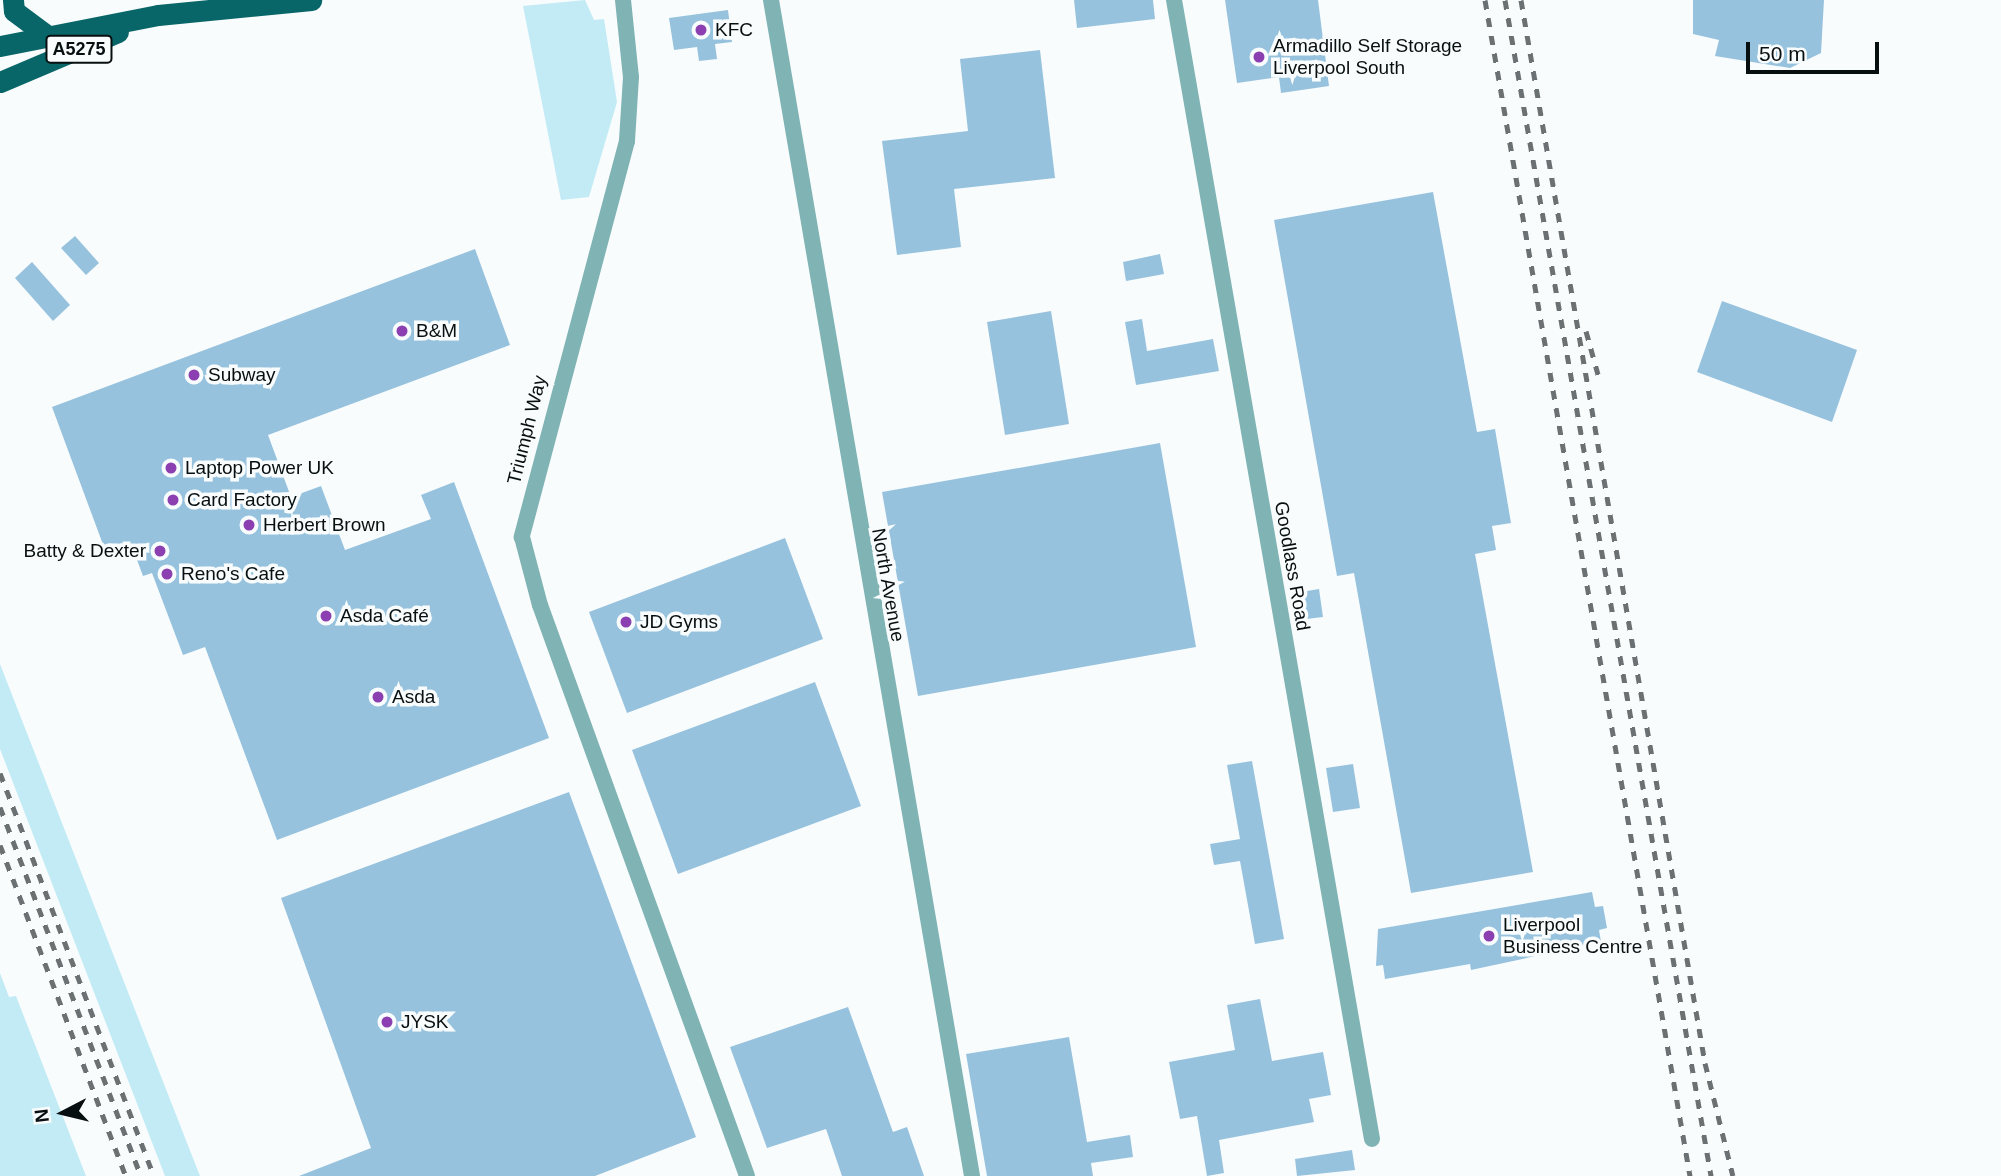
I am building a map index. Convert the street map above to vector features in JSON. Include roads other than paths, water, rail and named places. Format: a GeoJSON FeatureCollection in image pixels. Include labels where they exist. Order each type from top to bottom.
{"type":"FeatureCollection","features":[{"type":"Feature","properties":{"kind":"highway"},"geometry":{"type":"LineString","coordinates":[[13,0],[14,11],[49,37]]}},
{"type":"Feature","properties":{"kind":"highway"},"geometry":{"type":"LineString","coordinates":[[158,15],[186,6],[311,0]]}},
{"type":"Feature","properties":{"kind":"highway","name":"A5275"},"geometry":{"type":"LineString","coordinates":[[0,46],[158,15]]}},
{"type":"Feature","properties":{"kind":"highway","name":"A5275"},"geometry":{"type":"LineString","coordinates":[[0,82],[158,15]]}},
{"type":"Feature","properties":{"kind":"street","name":"Triumph Way"},"geometry":{"type":"LineString","coordinates":[[623,0],[631,77],[627,141],[522,537],[540,605],[747,1176]]}},
{"type":"Feature","properties":{"kind":"street","name":"North Avenue"},"geometry":{"type":"LineString","coordinates":[[771,0],[972,1176]]}},
{"type":"Feature","properties":{"kind":"street","name":"Goodlass Road"},"geometry":{"type":"LineString","coordinates":[[1174,0],[1372,1139]]}},
{"type":"Feature","properties":{"kind":"railway"},"geometry":{"type":"LineString","coordinates":[[1485,0],[1690,1176]]}},
{"type":"Feature","properties":{"kind":"railway"},"geometry":{"type":"LineString","coordinates":[[1505,0],[1711,1176]]}},
{"type":"Feature","properties":{"kind":"railway"},"geometry":{"type":"LineString","coordinates":[[1521,0],[1705,1063],[1733,1176]]}},
{"type":"Feature","properties":{"kind":"railway"},"geometry":{"type":"LineString","coordinates":[[1586,331],[1599,378]]}},
{"type":"Feature","properties":{"kind":"railway"},"geometry":{"type":"LineString","coordinates":[[0,773],[154,1176]]}},
{"type":"Feature","properties":{"kind":"railway"},"geometry":{"type":"LineString","coordinates":[[0,807],[141,1176]]}},
{"type":"Feature","properties":{"kind":"railway"},"geometry":{"type":"LineString","coordinates":[[0,845],[126,1176]]}},
{"type":"Feature","properties":{"kind":"place","name":"KFC"},"geometry":{"type":"Point","coordinates":[701,30]}},
{"type":"Feature","properties":{"kind":"place","name":"Armadillo Self Storage Liverpool South"},"geometry":{"type":"Point","coordinates":[1259,57]}},
{"type":"Feature","properties":{"kind":"place","name":"B&M"},"geometry":{"type":"Point","coordinates":[402,331]}},
{"type":"Feature","properties":{"kind":"place","name":"Subway"},"geometry":{"type":"Point","coordinates":[194,375]}},
{"type":"Feature","properties":{"kind":"place","name":"Laptop Power UK"},"geometry":{"type":"Point","coordinates":[171,468]}},
{"type":"Feature","properties":{"kind":"place","name":"Card Factory"},"geometry":{"type":"Point","coordinates":[173,500]}},
{"type":"Feature","properties":{"kind":"place","name":"Herbert Brown"},"geometry":{"type":"Point","coordinates":[249,525]}},
{"type":"Feature","properties":{"kind":"place","name":"Batty & Dexter"},"geometry":{"type":"Point","coordinates":[160,551]}},
{"type":"Feature","properties":{"kind":"place","name":"Reno's Cafe"},"geometry":{"type":"Point","coordinates":[167,574]}},
{"type":"Feature","properties":{"kind":"place","name":"Asda Café"},"geometry":{"type":"Point","coordinates":[326,616]}},
{"type":"Feature","properties":{"kind":"place","name":"JD Gyms"},"geometry":{"type":"Point","coordinates":[626,622]}},
{"type":"Feature","properties":{"kind":"place","name":"Asda"},"geometry":{"type":"Point","coordinates":[378,697]}},
{"type":"Feature","properties":{"kind":"place","name":"Liverpool Business Centre"},"geometry":{"type":"Point","coordinates":[1489,936]}},
{"type":"Feature","properties":{"kind":"place","name":"JYSK"},"geometry":{"type":"Point","coordinates":[387,1022]}}]}
